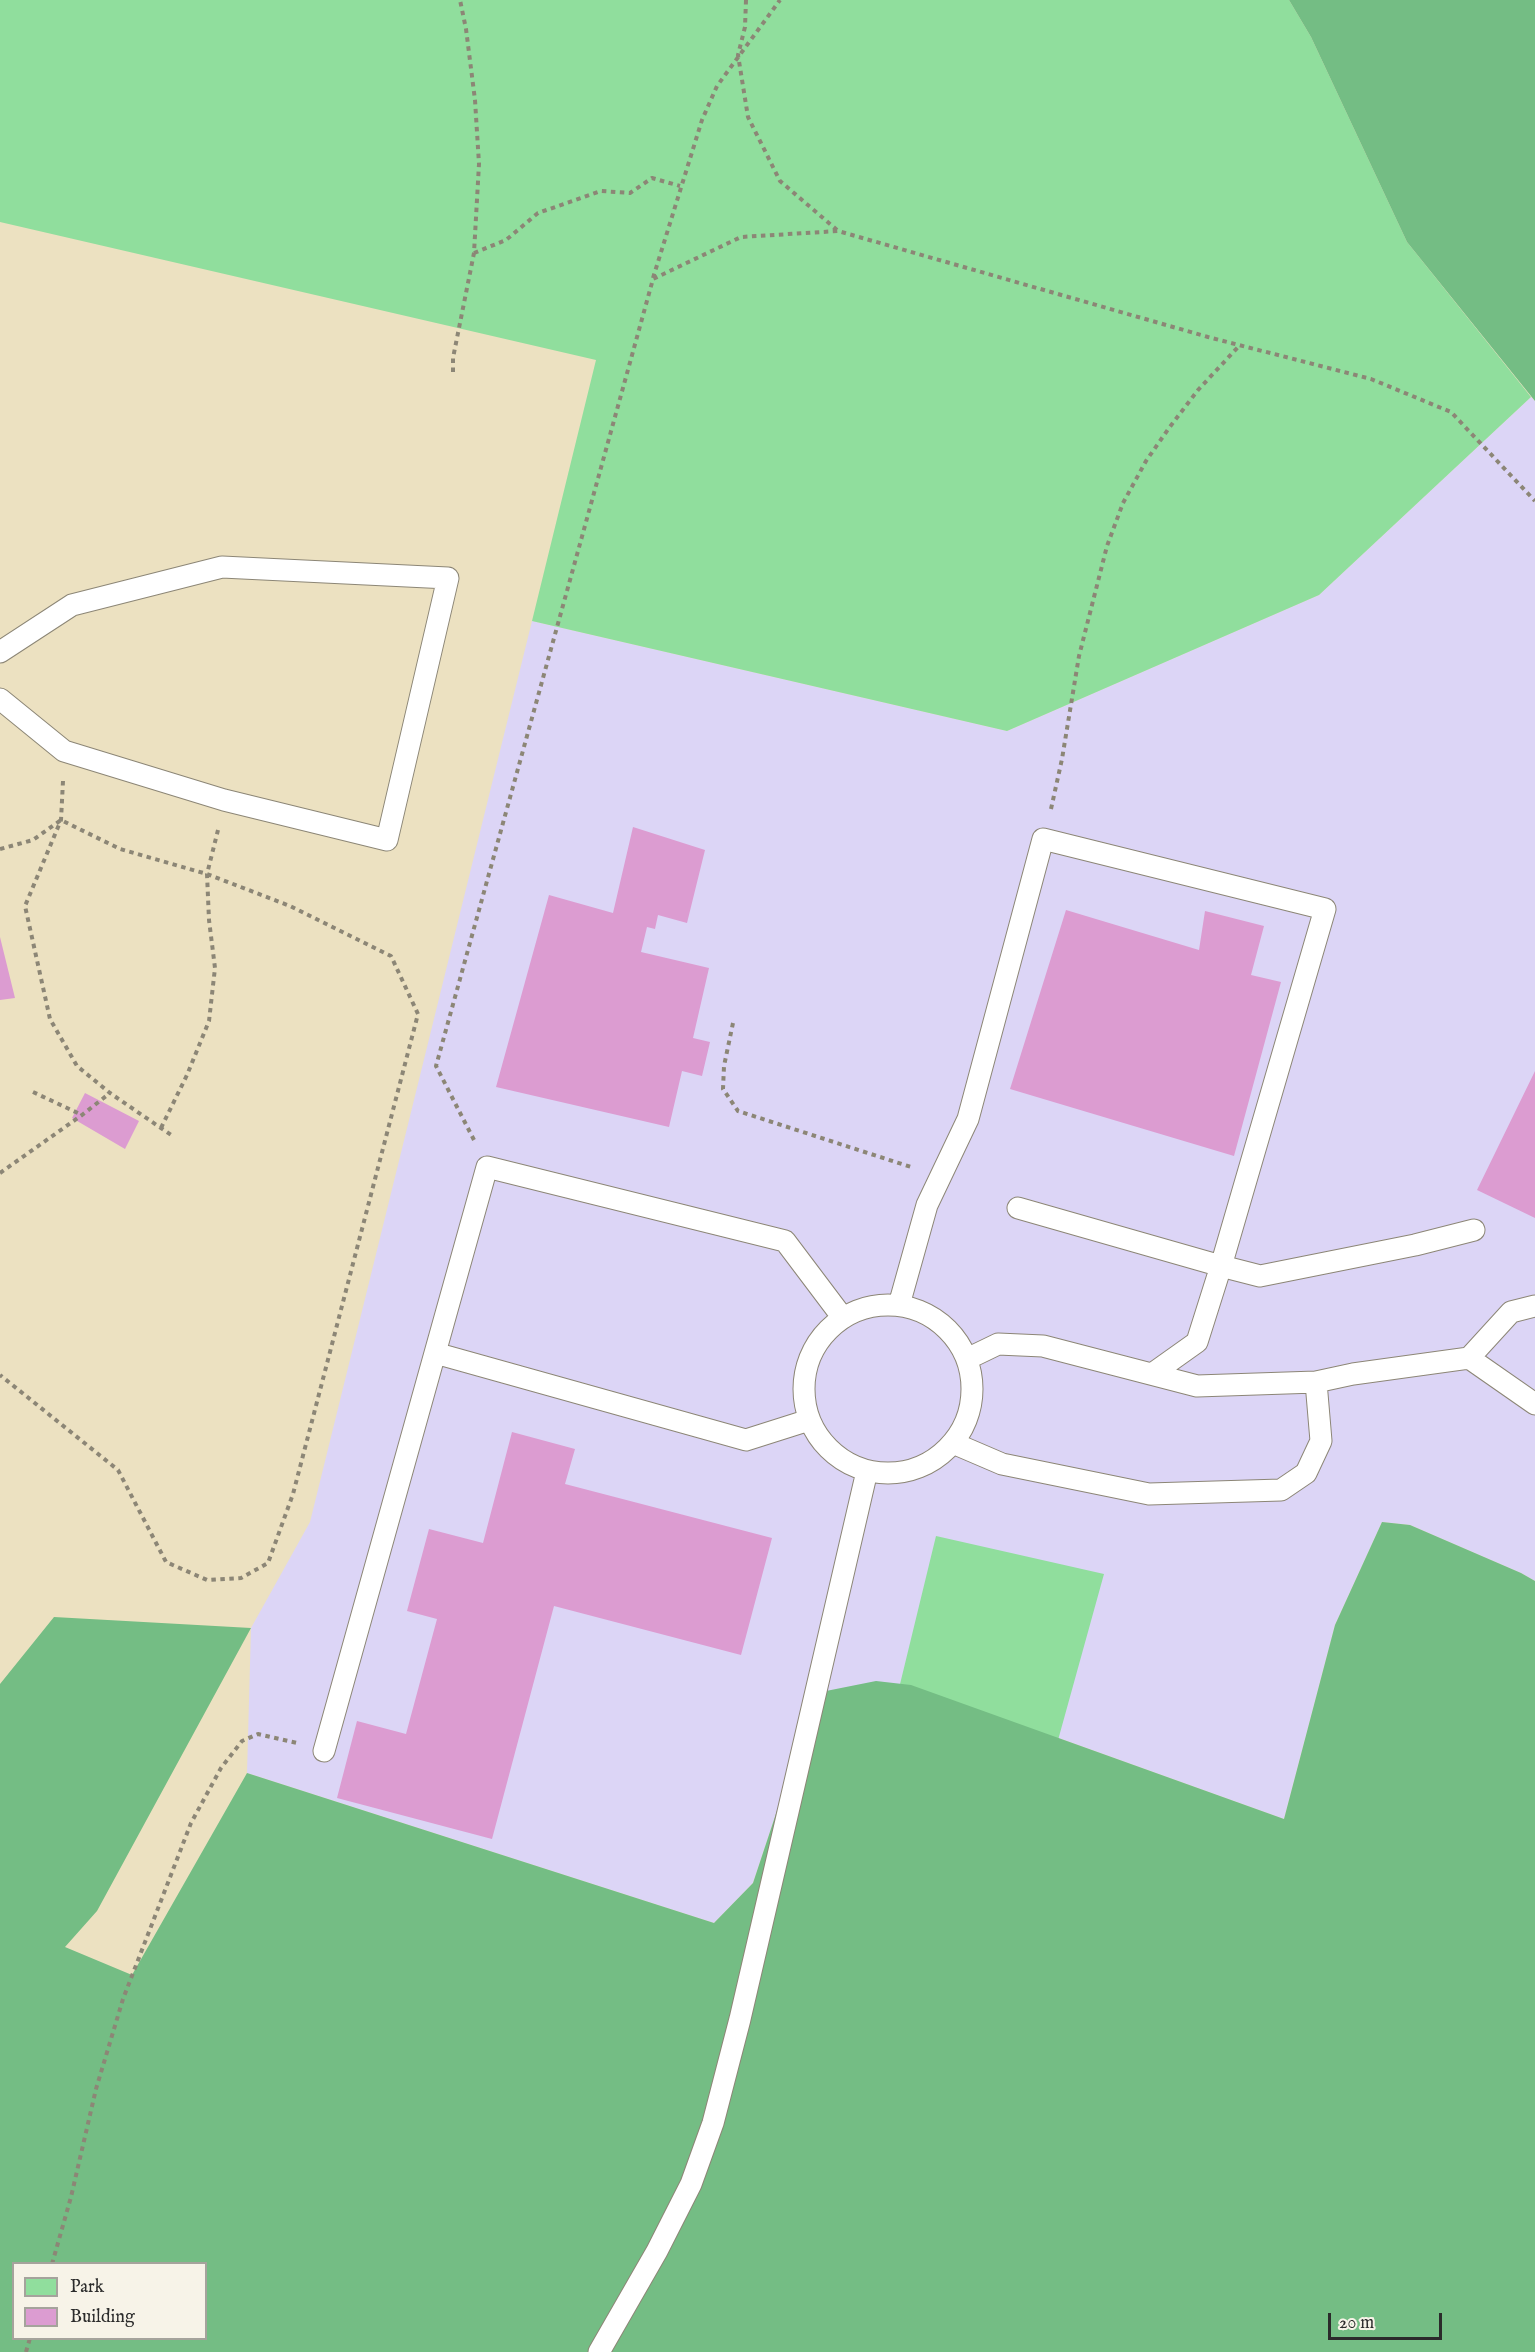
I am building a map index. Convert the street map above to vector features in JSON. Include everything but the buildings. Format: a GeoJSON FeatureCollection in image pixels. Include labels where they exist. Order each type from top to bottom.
{"type":"FeatureCollection","features":[{"type":"Feature","properties":{"kind":"lane"},"geometry":{"type":"LineString","coordinates":[[0,652],[72,605],[222,567],[448,578],[387,840],[224,800],[64,751],[0,699]]}},
{"type":"Feature","properties":{"kind":"lane"},"geometry":{"type":"LineString","coordinates":[[899,1305],[927,1205],[968,1119],[1043,839],[1325,909],[1197,1342],[1152,1374]]}},
{"type":"Feature","properties":{"kind":"lane"},"geometry":{"type":"LineString","coordinates":[[324,1751],[487,1167],[785,1241],[843,1318]]}},
{"type":"Feature","properties":{"kind":"lane"},"geometry":{"type":"LineString","coordinates":[[1018,1208],[1260,1276],[1415,1245],[1474,1230]]}},
{"type":"Feature","properties":{"kind":"lane"},"geometry":{"type":"LineString","coordinates":[[899,1305],[921,1311],[940,1323],[956,1339],[967,1359],[972,1381],[972,1402],[965,1424],[953,1443],[935,1459],[914,1469],[891,1473],[867,1471],[843,1460],[823,1443],[809,1420],[804,1392],[808,1363],[821,1337],[843,1318],[870,1306],[899,1305]]}},
{"type":"Feature","properties":{"kind":"lane"},"geometry":{"type":"LineString","coordinates":[[967,1359],[998,1344],[1043,1346],[1197,1386],[1316,1382],[1353,1374],[1469,1358],[1511,1312],[1535,1306]]}},
{"type":"Feature","properties":{"kind":"lane"},"geometry":{"type":"LineString","coordinates":[[435,1353],[746,1440],[809,1420]]}},
{"type":"Feature","properties":{"kind":"lane"},"geometry":{"type":"LineString","coordinates":[[1469,1358],[1535,1404]]}},
{"type":"Feature","properties":{"kind":"lane"},"geometry":{"type":"LineString","coordinates":[[953,1443],[1002,1464],[1149,1494],[1281,1490],[1306,1473],[1321,1441],[1316,1382]]}},
{"type":"Feature","properties":{"kind":"lane"},"geometry":{"type":"LineString","coordinates":[[599,2352],[657,2251],[691,2184],[713,2123],[741,2019],[867,1471]]}},
{"type":"Feature","properties":{"kind":"path"},"geometry":{"type":"LineString","coordinates":[[453,372],[453,358],[474,253],[479,164],[475,100],[460,0]]}},
{"type":"Feature","properties":{"kind":"path"},"geometry":{"type":"LineString","coordinates":[[746,0],[745,27],[738,55],[748,117],[780,181],[838,231]]}},
{"type":"Feature","properties":{"kind":"path"},"geometry":{"type":"LineString","coordinates":[[487,1167],[436,1066],[680,186],[702,120],[717,86],[780,0]]}},
{"type":"Feature","properties":{"kind":"path"},"geometry":{"type":"LineString","coordinates":[[474,253],[506,240],[538,213],[601,191],[630,193],[652,178],[680,186]]}},
{"type":"Feature","properties":{"kind":"path"},"geometry":{"type":"LineString","coordinates":[[653,279],[741,237],[838,231],[1240,345],[1371,379],[1451,412],[1535,501]]}},
{"type":"Feature","properties":{"kind":"path"},"geometry":{"type":"LineString","coordinates":[[1043,839],[1062,759],[1079,656],[1107,546],[1123,503],[1146,461],[1169,428],[1198,390],[1240,345]]}},
{"type":"Feature","properties":{"kind":"path"},"geometry":{"type":"LineString","coordinates":[[64,751],[61,820],[25,906],[50,1019],[77,1066],[110,1093],[174,1137]]}},
{"type":"Feature","properties":{"kind":"path"},"geometry":{"type":"LineString","coordinates":[[161,1128],[187,1075],[209,1022],[215,968],[208,920],[207,874],[224,800]]}},
{"type":"Feature","properties":{"kind":"path"},"geometry":{"type":"LineString","coordinates":[[0,849],[33,840],[61,820]]}},
{"type":"Feature","properties":{"kind":"path"},"geometry":{"type":"LineString","coordinates":[[0,1375],[118,1470],[166,1562],[207,1581],[241,1578],[268,1563],[293,1494],[418,1014],[392,956],[290,906],[207,874],[120,849],[61,820]]}},
{"type":"Feature","properties":{"kind":"path"},"geometry":{"type":"LineString","coordinates":[[733,1023],[724,1066],[723,1089],[738,1111],[942,1176]]}},
{"type":"Feature","properties":{"kind":"path"},"geometry":{"type":"LineString","coordinates":[[33,1092],[82,1115]]}},
{"type":"Feature","properties":{"kind":"path"},"geometry":{"type":"LineString","coordinates":[[0,1173],[110,1093]]}},
{"type":"Feature","properties":{"kind":"path"},"geometry":{"type":"LineString","coordinates":[[53,2262],[71,2197],[96,2089],[123,1999],[191,1823],[221,1768],[242,1741],[258,1734],[324,1751]]}},
{"type":"Feature","properties":{"kind":"shaded area"},"geometry":{"type":"Polygon","coordinates":[[[1531,397],[1535,401],[1535,1581],[1410,1525],[1382,1522],[1335,1625],[1284,1819],[911,1685],[816,1693],[753,1883],[714,1923],[247,1773],[251,1628],[310,1522],[532,621],[1007,731],[1319,595],[1531,397]]]}},
{"type":"Feature","properties":{"kind":"green space"},"geometry":{"type":"Polygon","coordinates":[[[0,0],[1289,0],[1311,37],[1407,242],[1531,397],[1319,595],[1007,731],[532,621],[596,360],[0,222],[0,0]]]}},
{"type":"Feature","properties":{"kind":"green space"},"geometry":{"type":"Polygon","coordinates":[[[1289,0],[1535,0],[1535,401],[1407,242],[1311,37],[1289,0]]]}},
{"type":"Feature","properties":{"kind":"green space"},"geometry":{"type":"Polygon","coordinates":[[[1382,1522],[1410,1525],[1535,1581],[1535,2352],[0,2352],[0,1684],[54,1617],[251,1628],[97,1911],[65,1947],[132,1975],[247,1773],[714,1923],[753,1883],[816,1693],[876,1681],[911,1685],[1284,1819],[1335,1625],[1382,1522]]]}},
{"type":"Feature","properties":{"kind":"green space"},"geometry":{"type":"Polygon","coordinates":[[[936,1536],[1104,1574],[1055,1751],[893,1713],[936,1536]]]}}]}
